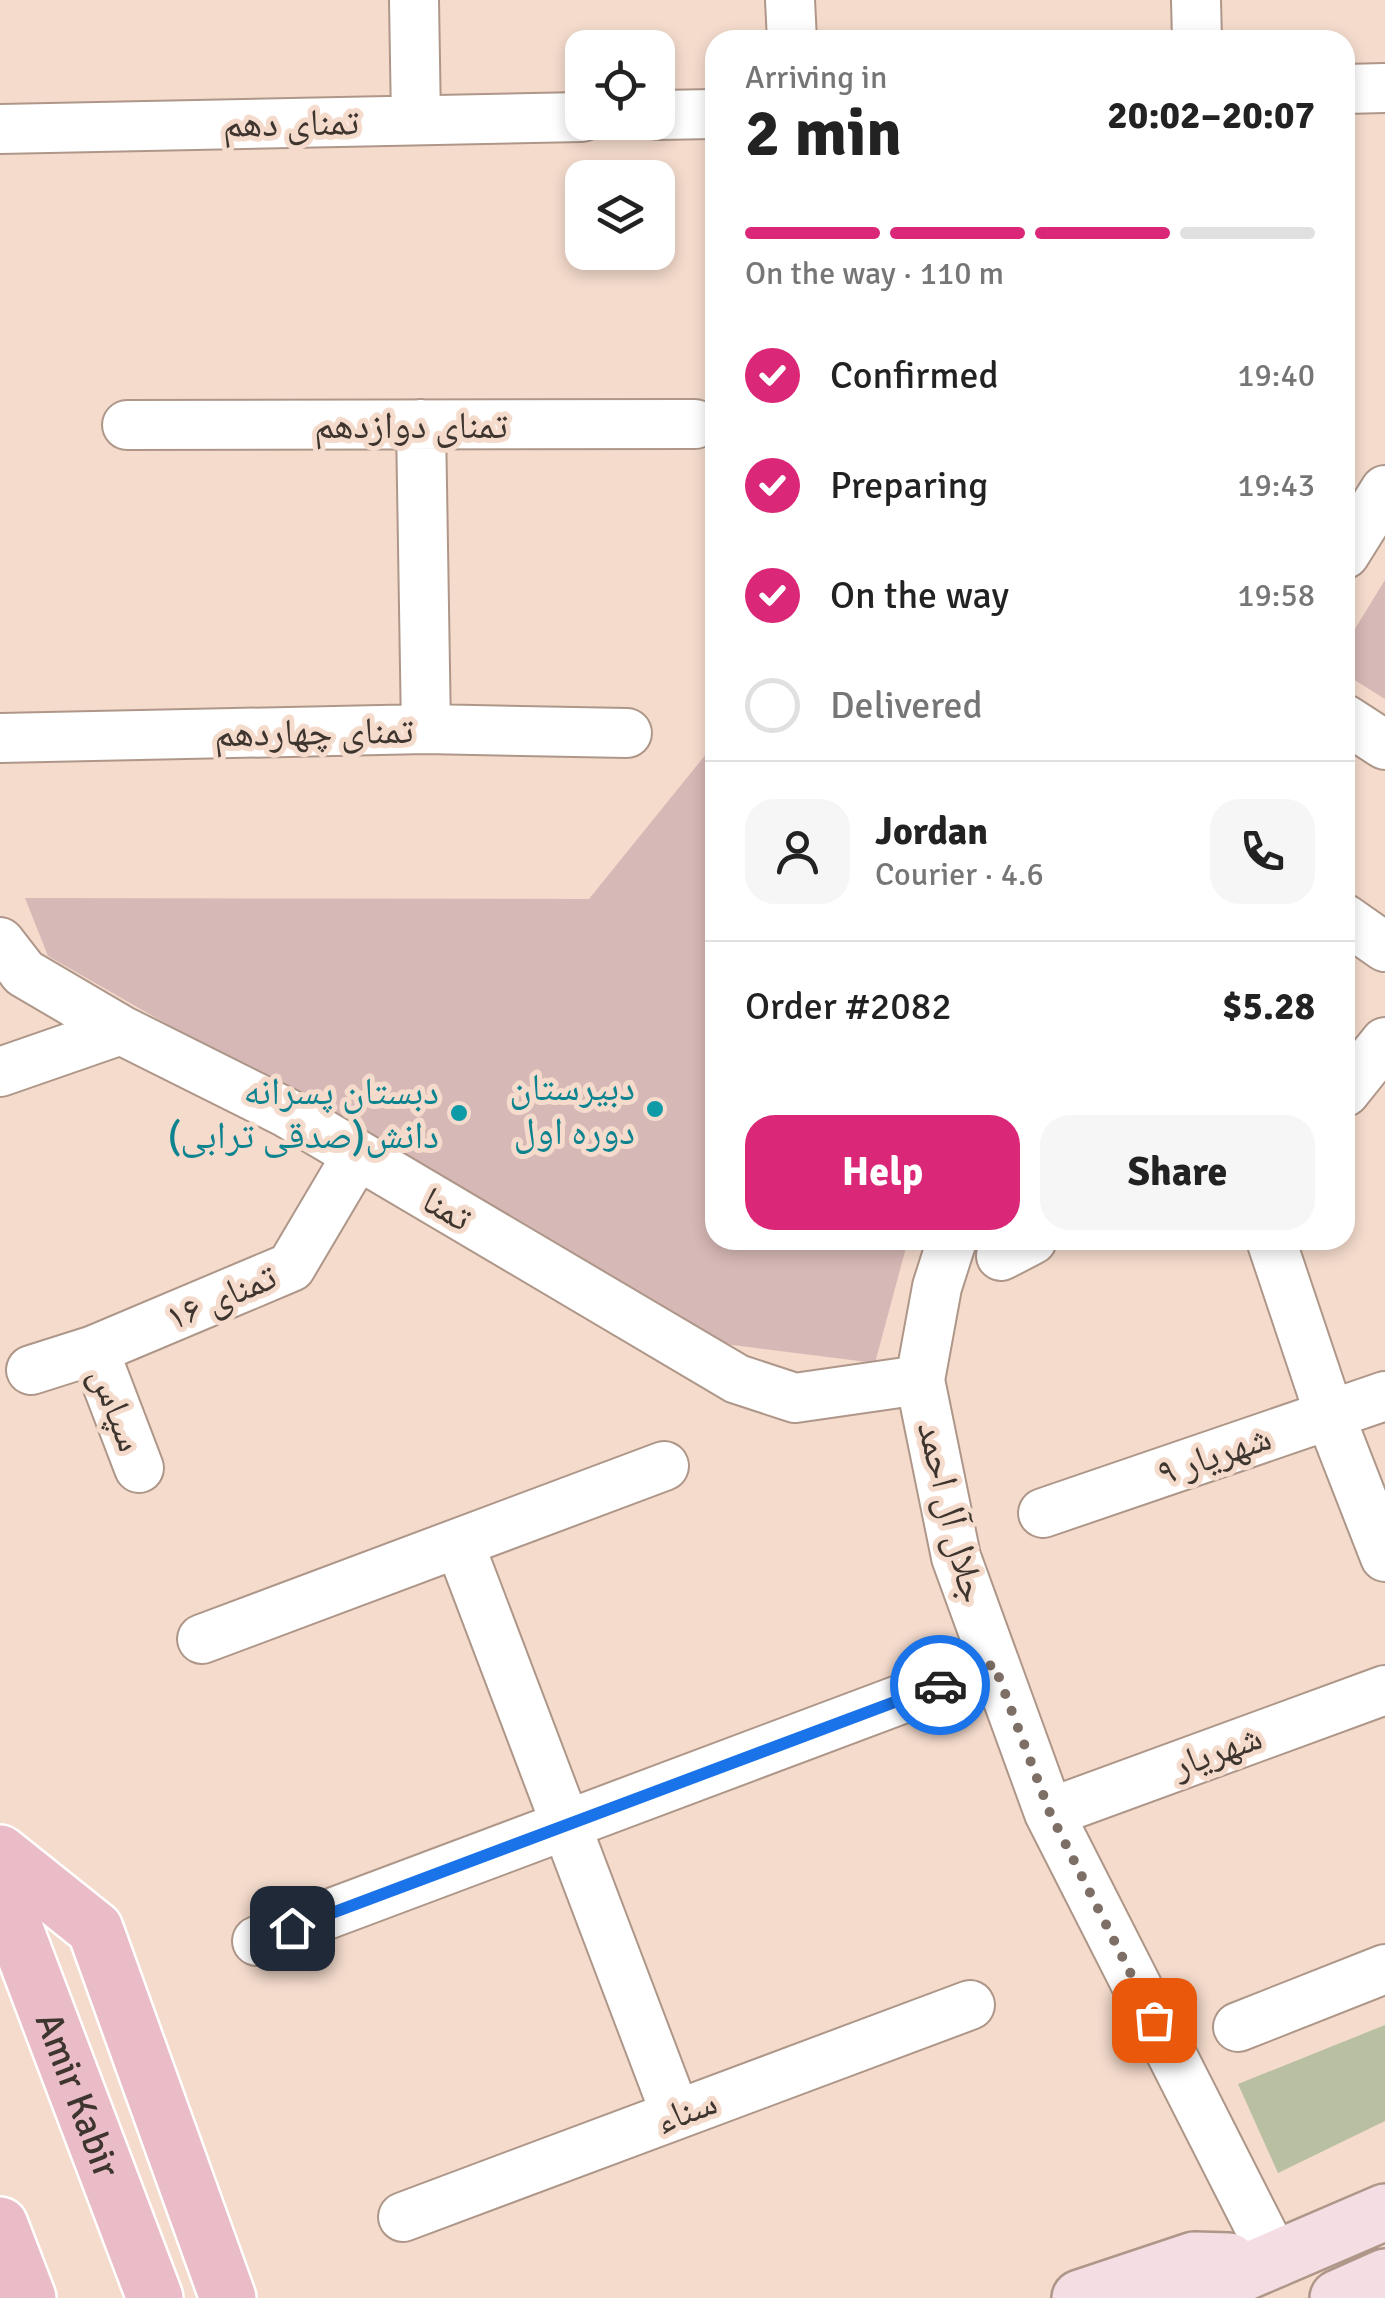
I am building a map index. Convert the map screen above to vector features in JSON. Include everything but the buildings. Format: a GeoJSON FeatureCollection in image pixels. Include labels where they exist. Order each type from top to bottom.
{"type":"FeatureCollection","features":[{"type":"Feature","properties":{"kind":"main road"},"geometry":{"type":"LineString","coordinates":[[0,1852],[96,1929],[228,2298]]}},
{"type":"Feature","properties":{"kind":"main road","name":"Amir Kabir"},"geometry":{"type":"LineString","coordinates":[[0,1889],[155,2298]]}},
{"type":"Feature","properties":{"kind":"main road"},"geometry":{"type":"LineString","coordinates":[[1186,2298],[1277,2262],[1385,2212]]}},
{"type":"Feature","properties":{"kind":"main road"},"geometry":{"type":"LineString","coordinates":[[0,2225],[28,2298]]}},
{"type":"Feature","properties":{"kind":"main road"},"geometry":{"type":"LineString","coordinates":[[1080,2298],[1194,2260],[1277,2262]]}},
{"type":"Feature","properties":{"kind":"main road"},"geometry":{"type":"LineString","coordinates":[[1338,2298],[1385,2277]]}},
{"type":"Feature","properties":{"kind":"main road"},"geometry":{"type":"LineString","coordinates":[[1374,2298],[1385,2286]]}},
{"type":"Feature","properties":{"kind":"street"},"geometry":{"type":"LineString","coordinates":[[414,0],[416,120]]}},
{"type":"Feature","properties":{"kind":"street"},"geometry":{"type":"LineString","coordinates":[[790,0],[792,30]]}},
{"type":"Feature","properties":{"kind":"street"},"geometry":{"type":"LineString","coordinates":[[1196,0],[1197,30]]}},
{"type":"Feature","properties":{"kind":"street"},"geometry":{"type":"LineString","coordinates":[[1355,89],[1385,88]]}},
{"type":"Feature","properties":{"kind":"street"},"geometry":{"type":"LineString","coordinates":[[675,115],[705,114]]}},
{"type":"Feature","properties":{"kind":"street","name":"تمنای دهم"},"geometry":{"type":"LineString","coordinates":[[0,129],[565,117]]}},
{"type":"Feature","properties":{"kind":"street"},"geometry":{"type":"LineString","coordinates":[[421,424],[426,729]]}},
{"type":"Feature","properties":{"kind":"street","name":"تمنای دوازدهم"},"geometry":{"type":"LineString","coordinates":[[127,426],[695,424]]}},
{"type":"Feature","properties":{"kind":"street"},"geometry":{"type":"LineString","coordinates":[[1355,538],[1385,490]]}},
{"type":"Feature","properties":{"kind":"street"},"geometry":{"type":"LineString","coordinates":[[1355,726],[1385,745]]}},
{"type":"Feature","properties":{"kind":"street","name":"تمنای چهاردهم"},"geometry":{"type":"LineString","coordinates":[[0,738],[426,729],[627,733]]}},
{"type":"Feature","properties":{"kind":"street"},"geometry":{"type":"LineString","coordinates":[[1355,926],[1385,947]]}},
{"type":"Feature","properties":{"kind":"street","name":"تمنا"},"geometry":{"type":"LineString","coordinates":[[0,942],[24,973],[121,1030],[286,1113],[737,1379],[795,1398],[920,1380]]}},
{"type":"Feature","properties":{"kind":"street"},"geometry":{"type":"LineString","coordinates":[[0,1072],[121,1030]]}},
{"type":"Feature","properties":{"kind":"street"},"geometry":{"type":"LineString","coordinates":[[1355,1080],[1385,1042]]}},
{"type":"Feature","properties":{"kind":"street"},"geometry":{"type":"LineString","coordinates":[[1355,1094],[1385,1096]]}},
{"type":"Feature","properties":{"kind":"street","name":"تمنای ۱۶"},"geometry":{"type":"LineString","coordinates":[[31,1370],[94,1350],[291,1267],[356,1157]]}},
{"type":"Feature","properties":{"kind":"street","name":"جلال آل احمد"},"geometry":{"type":"LineString","coordinates":[[949,1250],[937,1288],[920,1380],[956,1557],[1050,1813],[1277,2262]]}},
{"type":"Feature","properties":{"kind":"street"},"geometry":{"type":"LineString","coordinates":[[1274,1250],[1330,1416],[1385,1557]]}},
{"type":"Feature","properties":{"kind":"street","name":"سپاس"},"geometry":{"type":"LineString","coordinates":[[94,1350],[139,1468]]}},
{"type":"Feature","properties":{"kind":"street","name":"شهریار ۹"},"geometry":{"type":"LineString","coordinates":[[1043,1513],[1385,1396]]}},
{"type":"Feature","properties":{"kind":"street"},"geometry":{"type":"LineString","coordinates":[[202,1639],[664,1466]]}},
{"type":"Feature","properties":{"kind":"street"},"geometry":{"type":"LineString","coordinates":[[458,1543],[676,2115]]}},
{"type":"Feature","properties":{"kind":"street"},"geometry":{"type":"LineString","coordinates":[[257,1941],[994,1664]]}},
{"type":"Feature","properties":{"kind":"street","name":"شهریار"},"geometry":{"type":"LineString","coordinates":[[1050,1813],[1385,1690]]}},
{"type":"Feature","properties":{"kind":"street"},"geometry":{"type":"LineString","coordinates":[[1238,2027],[1385,1970]]}},
{"type":"Feature","properties":{"kind":"street","name":"سناء"},"geometry":{"type":"LineString","coordinates":[[403,2218],[970,2005]]}},
{"type":"Feature","properties":{"kind":"green space"},"geometry":{"type":"Polygon","coordinates":[[[1385,2025],[1385,2121],[1278,2173],[1238,2084],[1385,2025]]]}},
{"type":"Feature","properties":{"kind":"way so far"},"geometry":{"type":"LineString","coordinates":[[940,1685],[994,1664],[1050,1813],[1154,2020]]}},
{"type":"Feature","properties":{"kind":"place","name":"دبیرستان دوره اول"},"geometry":{"type":"Point","coordinates":[655,1109]}},
{"type":"Feature","properties":{"kind":"place","name":"دبستان پسرانه دانش(صدقی ترابی)"},"geometry":{"type":"Point","coordinates":[459,1113]}},
{"type":"Feature","properties":{"kind":"route"},"geometry":{"type":"LineString","coordinates":[[292,1928],[940,1685]]}}]}
